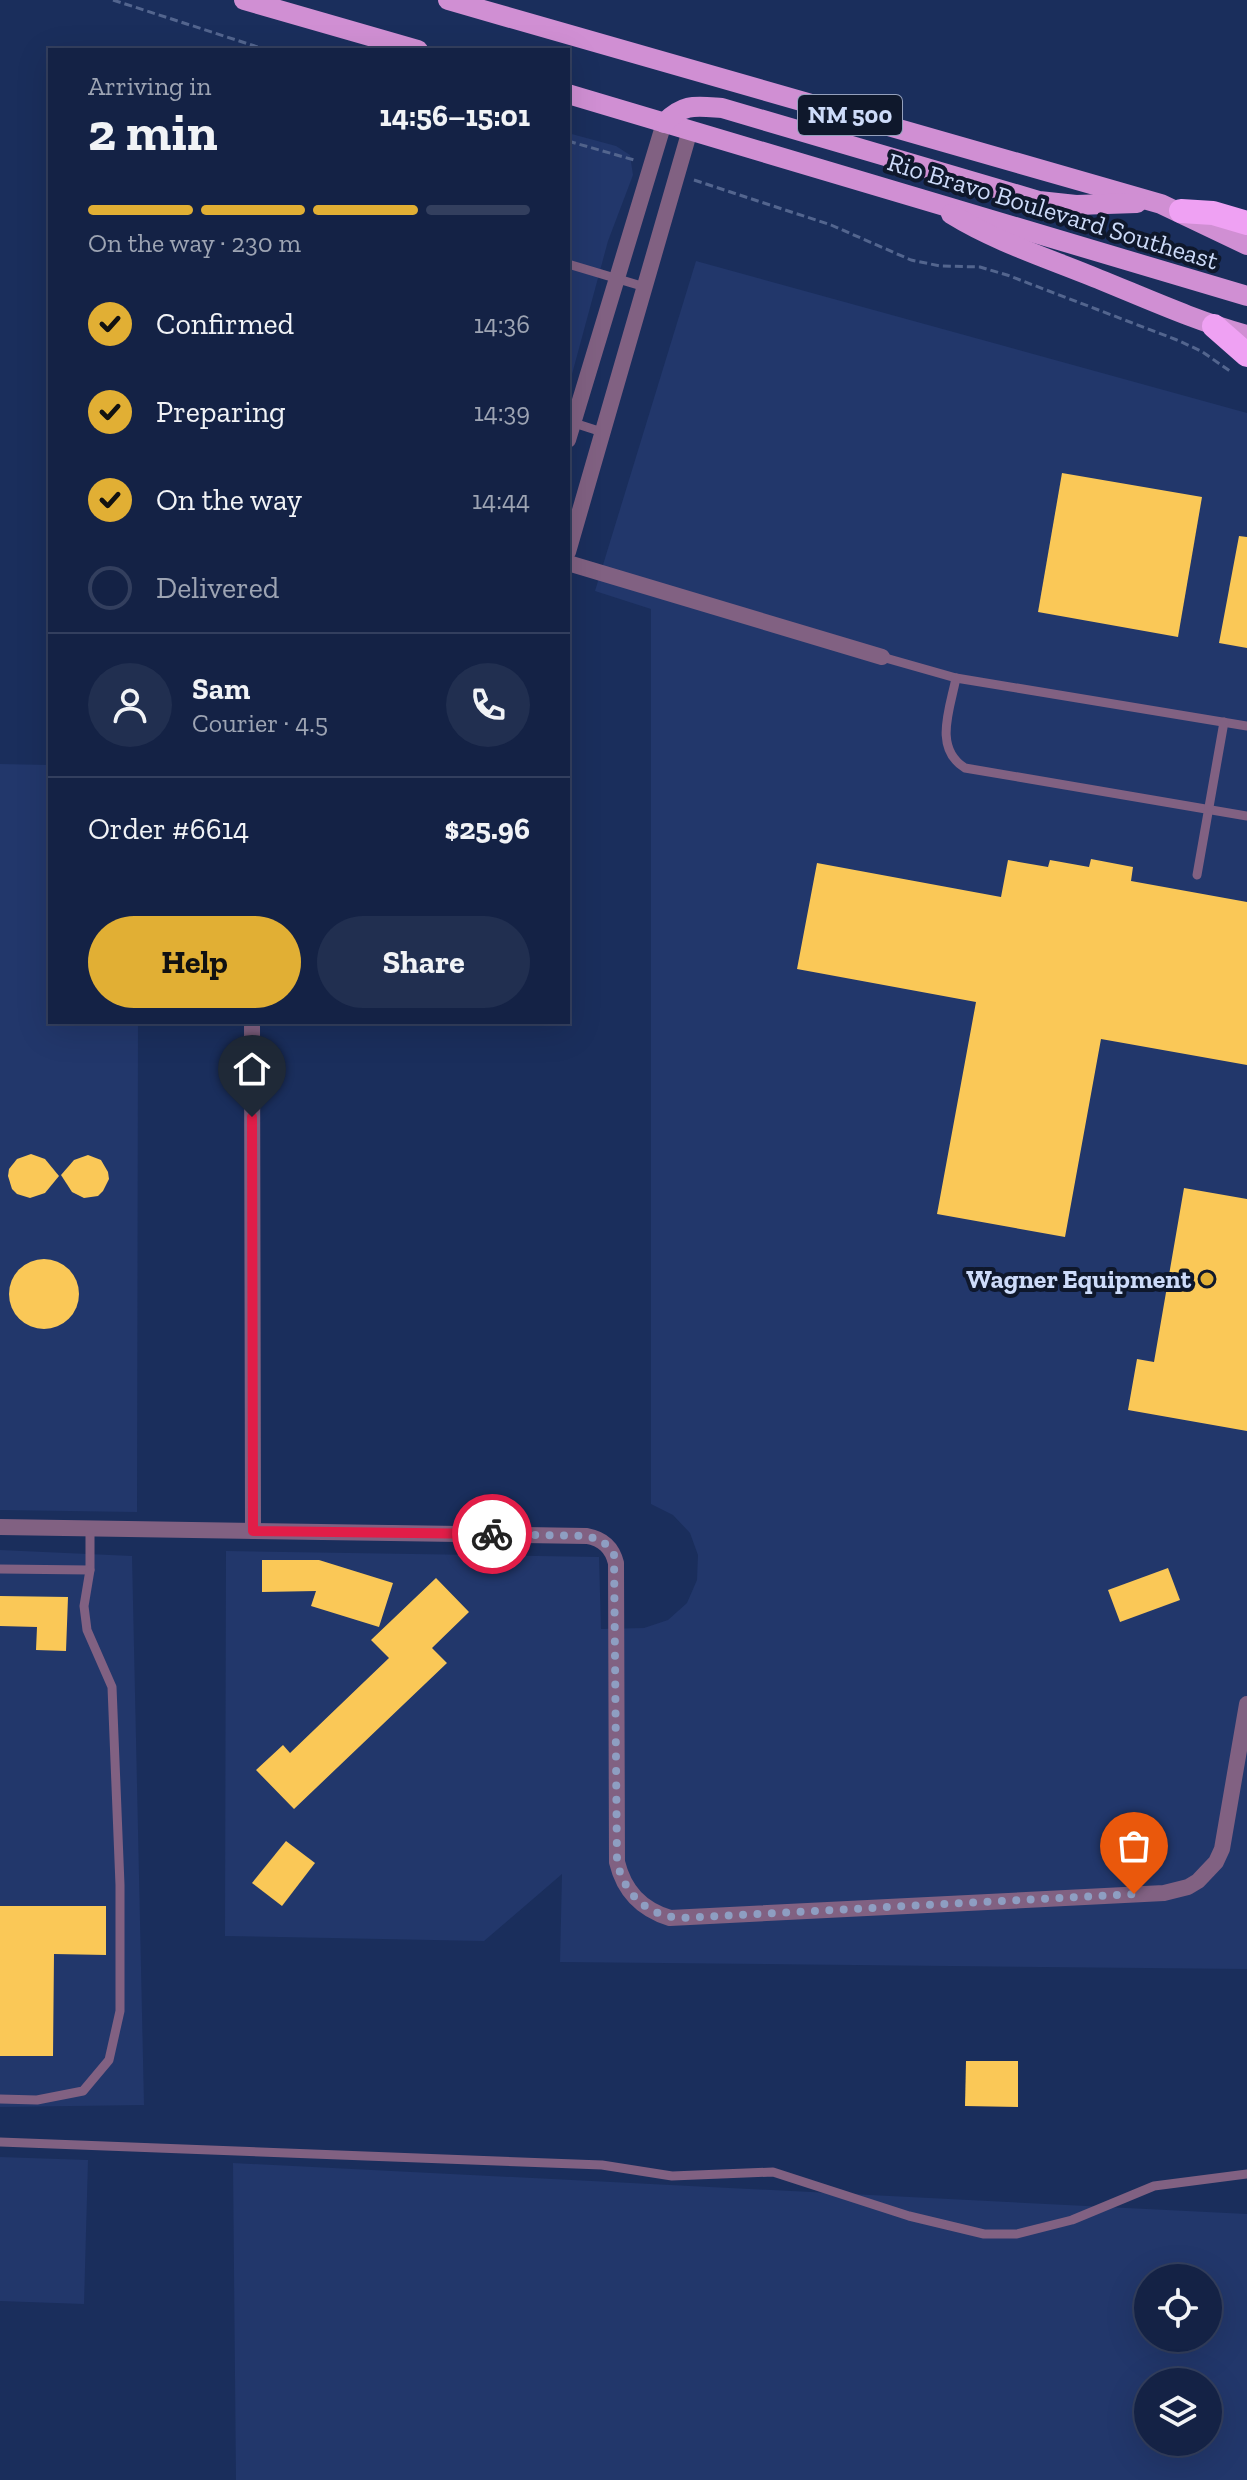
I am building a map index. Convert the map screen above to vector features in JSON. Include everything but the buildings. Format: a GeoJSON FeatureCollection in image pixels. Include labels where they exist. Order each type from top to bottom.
{"type":"FeatureCollection","features":[{"type":"Feature","properties":{"kind":"highway"},"geometry":{"type":"LineString","coordinates":[[1171,207],[1213,213],[1247,223]]}},
{"type":"Feature","properties":{"kind":"highway"},"geometry":{"type":"LineString","coordinates":[[1214,326],[1241,364]]}},
{"type":"Feature","properties":{"kind":"main road"},"geometry":{"type":"LineString","coordinates":[[244,0],[411,48]]}},
{"type":"Feature","properties":{"kind":"main road","name":"Rio Bravo Boulevard Southeast"},"geometry":{"type":"LineString","coordinates":[[448,0],[1171,207],[1247,245]]}},
{"type":"Feature","properties":{"kind":"main road","name":"Rio Bravo Boulevard Southeast"},"geometry":{"type":"LineString","coordinates":[[570,95],[1247,296]]}},
{"type":"Feature","properties":{"kind":"main road"},"geometry":{"type":"LineString","coordinates":[[664,123],[677,110],[694,106],[722,108],[1039,201],[1171,207]]}},
{"type":"Feature","properties":{"kind":"main road"},"geometry":{"type":"LineString","coordinates":[[928,199],[974,229],[1214,326],[1247,335]]}},
{"type":"Feature","properties":{"kind":"street"},"geometry":{"type":"LineString","coordinates":[[571,422],[664,123]]}},
{"type":"Feature","properties":{"kind":"street"},"geometry":{"type":"LineString","coordinates":[[570,545],[690,130]]}},
{"type":"Feature","properties":{"kind":"street"},"geometry":{"type":"LineString","coordinates":[[570,564],[882,657]]}},
{"type":"Feature","properties":{"kind":"street"},"geometry":{"type":"LineString","coordinates":[[252,1024],[253,1531]]}},
{"type":"Feature","properties":{"kind":"street"},"geometry":{"type":"LineString","coordinates":[[0,1527],[595,1537],[609,1547],[616,1563],[617,1862],[632,1896],[650,1910],[670,1918],[1164,1893],[1188,1887],[1208,1872],[1222,1849],[1247,1704]]}},
{"type":"Feature","properties":{"kind":"lane"},"geometry":{"type":"LineString","coordinates":[[570,265],[645,287]]}},
{"type":"Feature","properties":{"kind":"lane"},"geometry":{"type":"LineString","coordinates":[[571,422],[602,432]]}},
{"type":"Feature","properties":{"kind":"lane"},"geometry":{"type":"LineString","coordinates":[[882,657],[956,678],[1247,726]]}},
{"type":"Feature","properties":{"kind":"lane"},"geometry":{"type":"LineString","coordinates":[[956,678],[945,737],[952,757],[965,768],[1247,816]]}},
{"type":"Feature","properties":{"kind":"lane"},"geometry":{"type":"LineString","coordinates":[[1197,875],[1224,722]]}},
{"type":"Feature","properties":{"kind":"lane"},"geometry":{"type":"LineString","coordinates":[[0,2099],[37,2100],[83,2091],[109,2060],[120,2011],[120,1885],[112,1687],[87,1630],[84,1606],[90,1570],[90,1529]]}},
{"type":"Feature","properties":{"kind":"lane"},"geometry":{"type":"LineString","coordinates":[[0,1569],[90,1570]]}},
{"type":"Feature","properties":{"kind":"lane"},"geometry":{"type":"LineString","coordinates":[[0,2142],[602,2165],[672,2176],[773,2172],[909,2216],[984,2234],[1017,2234],[1072,2220],[1154,2186],[1247,2174]]}},
{"type":"Feature","properties":{"kind":"path"},"geometry":{"type":"LineString","coordinates":[[113,0],[261,48]]}},
{"type":"Feature","properties":{"kind":"path"},"geometry":{"type":"LineString","coordinates":[[570,142],[629,158]]}},
{"type":"Feature","properties":{"kind":"path"},"geometry":{"type":"LineString","coordinates":[[688,177],[831,225],[911,260],[940,266],[980,267],[1007,275],[1241,364]]}},
{"type":"Feature","properties":{"kind":"shaded area"},"geometry":{"type":"Polygon","coordinates":[[[570,134],[616,146],[630,155],[633,175],[608,241],[570,382],[570,134]]]}},
{"type":"Feature","properties":{"kind":"shaded area"},"geometry":{"type":"Polygon","coordinates":[[[696,261],[1247,413],[1247,1969],[560,1962],[562,1874],[484,1941],[225,1936],[226,1551],[599,1557],[601,1629],[644,1628],[668,1620],[687,1603],[697,1580],[698,1555],[690,1533],[673,1515],[651,1504],[651,609],[595,591],[696,261]]]}},
{"type":"Feature","properties":{"kind":"shaded area"},"geometry":{"type":"Polygon","coordinates":[[[0,764],[48,765],[48,1024],[138,1024],[137,1512],[0,1510],[0,764]]]}},
{"type":"Feature","properties":{"kind":"shaded area"},"geometry":{"type":"Polygon","coordinates":[[[0,1550],[132,1556],[144,2105],[0,2107],[0,1550]]]}},
{"type":"Feature","properties":{"kind":"shaded area"},"geometry":{"type":"Polygon","coordinates":[[[0,2157],[88,2160],[84,2304],[0,2301],[0,2157]]]}},
{"type":"Feature","properties":{"kind":"shaded area"},"geometry":{"type":"Polygon","coordinates":[[[233,2163],[1247,2214],[1247,2480],[236,2480],[233,2163]]]}},
{"type":"Feature","properties":{"kind":"way so far"},"geometry":{"type":"LineString","coordinates":[[492,1534],[595,1537],[603,1541],[614,1555],[617,1862],[625,1886],[650,1910],[670,1918],[682,1918],[1134,1894]]}},
{"type":"Feature","properties":{"kind":"place","name":"Wagner Equipment"},"geometry":{"type":"Point","coordinates":[1207,1279]}},
{"type":"Feature","properties":{"kind":"route"},"geometry":{"type":"LineString","coordinates":[[252,1117],[253,1531],[492,1534]]}}]}
